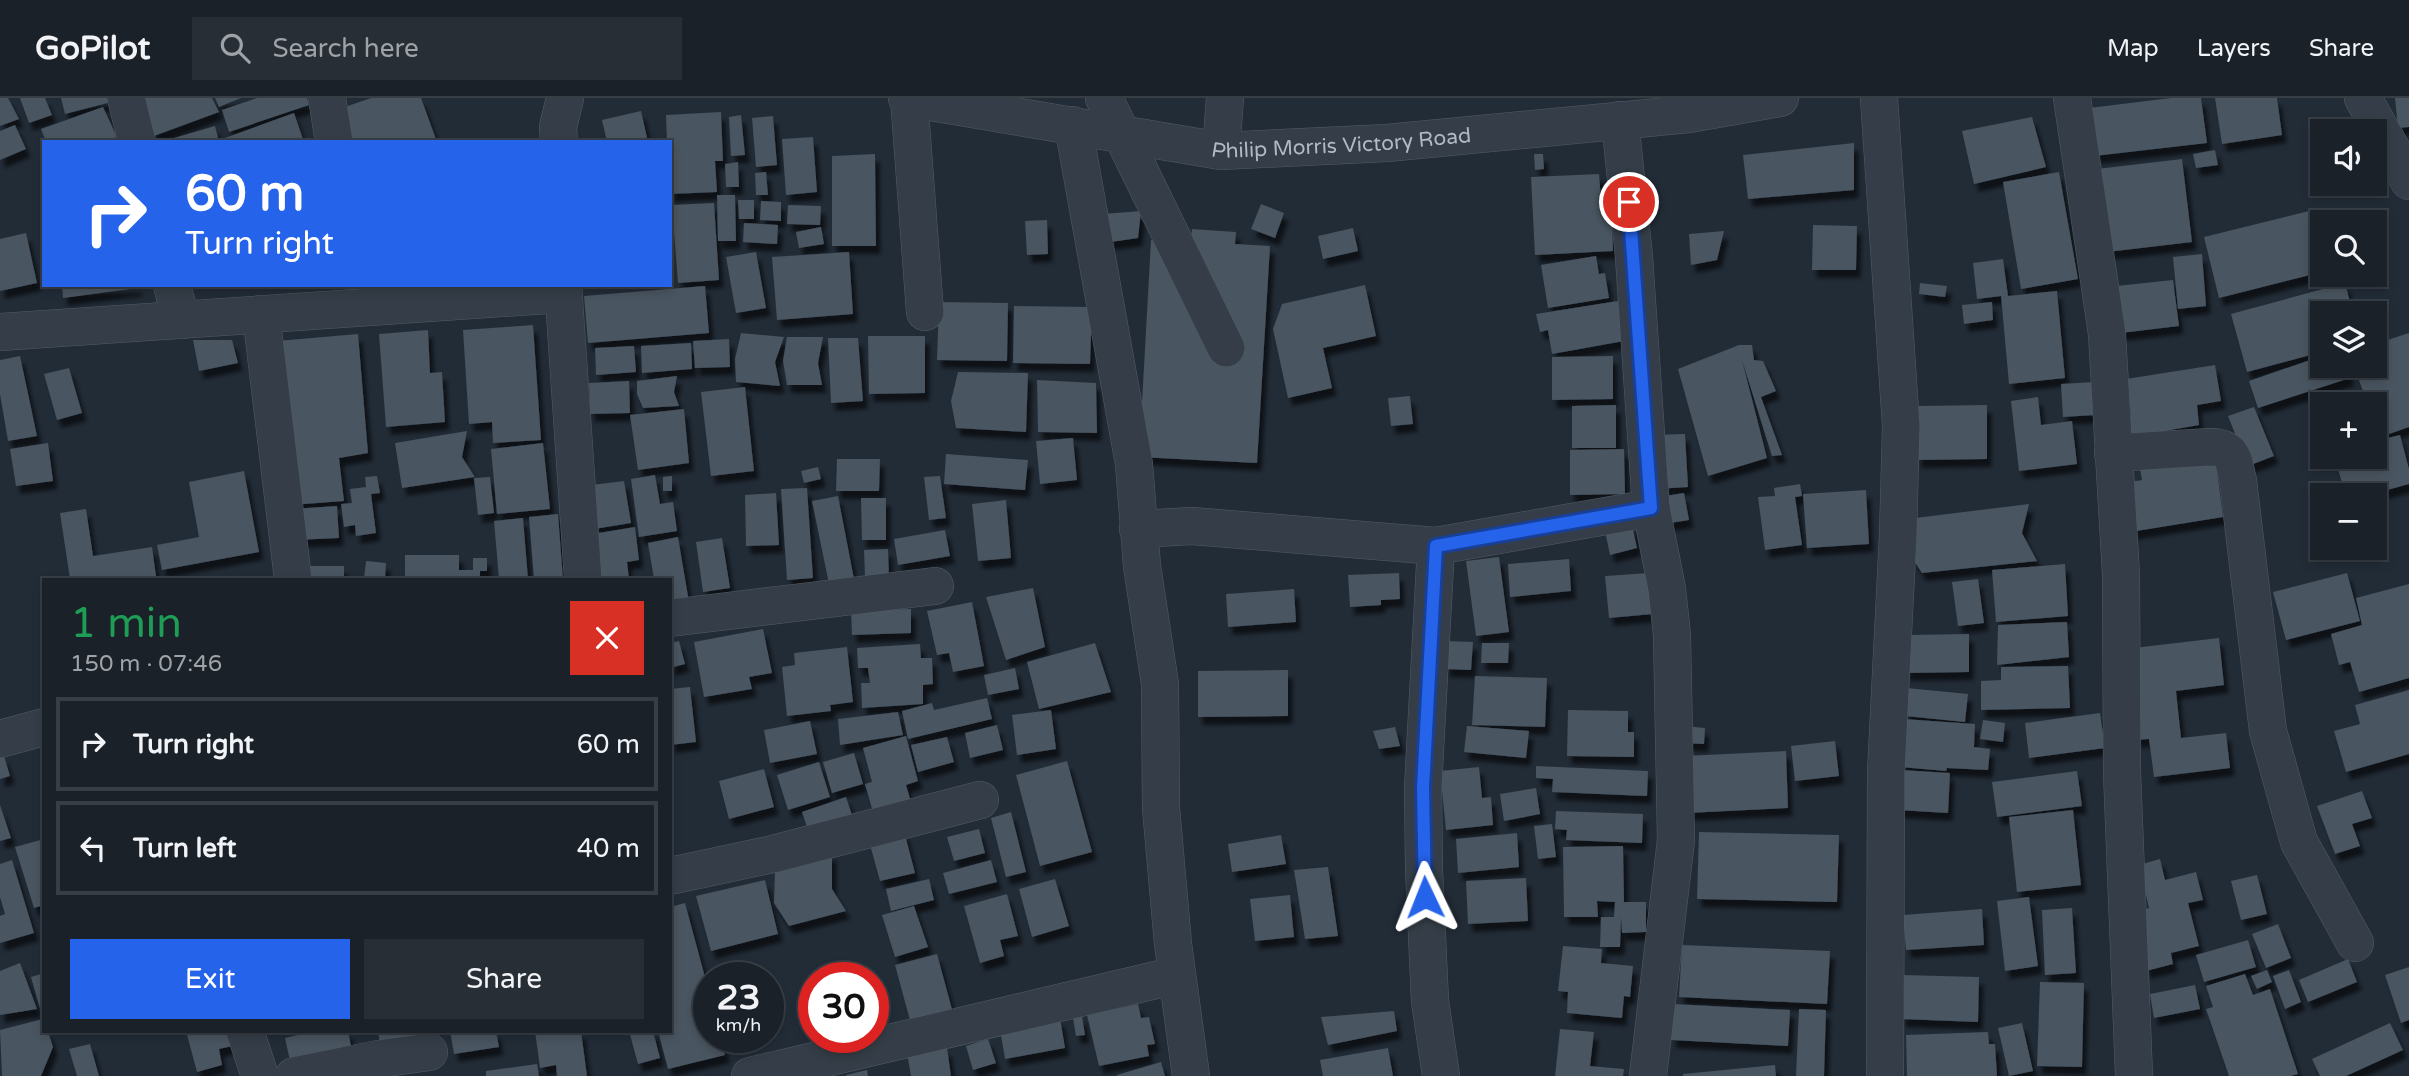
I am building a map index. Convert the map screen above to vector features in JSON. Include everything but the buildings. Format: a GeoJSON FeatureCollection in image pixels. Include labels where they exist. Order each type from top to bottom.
{"type":"FeatureCollection","features":[{"type":"Feature","properties":{"kind":"street"},"geometry":{"type":"LineString","coordinates":[[126,98],[137,140]]}},
{"type":"Feature","properties":{"kind":"street"},"geometry":{"type":"LineString","coordinates":[[327,98],[334,140]]}},
{"type":"Feature","properties":{"kind":"street"},"geometry":{"type":"LineString","coordinates":[[559,140],[558,127],[565,98]]}},
{"type":"Feature","properties":{"kind":"street"},"geometry":{"type":"LineString","coordinates":[[908,98],[925,312]]}},
{"type":"Feature","properties":{"kind":"street","name":"Philip Morris Victory Road"},"geometry":{"type":"LineString","coordinates":[[908,98],[1221,151],[1387,143],[1689,114],[1780,98]]}},
{"type":"Feature","properties":{"kind":"street"},"geometry":{"type":"LineString","coordinates":[[1104,98],[1226,348]]}},
{"type":"Feature","properties":{"kind":"street"},"geometry":{"type":"LineString","coordinates":[[1221,151],[1225,98]]}},
{"type":"Feature","properties":{"kind":"street"},"geometry":{"type":"LineString","coordinates":[[1879,98],[1901,426],[1886,772],[1885,1076]]}},
{"type":"Feature","properties":{"kind":"street"},"geometry":{"type":"LineString","coordinates":[[2072,98],[2108,334],[2121,575],[2122,772],[2134,1076]]}},
{"type":"Feature","properties":{"kind":"street"},"geometry":{"type":"LineString","coordinates":[[2363,98],[2409,181]]}},
{"type":"Feature","properties":{"kind":"street"},"geometry":{"type":"LineString","coordinates":[[1620,120],[1634,257],[1651,508],[1667,589],[1672,635],[1676,840],[1648,1076]]}},
{"type":"Feature","properties":{"kind":"street"},"geometry":{"type":"LineString","coordinates":[[1073,125],[1134,464],[1138,529],[1160,684],[1161,808],[1172,944],[1191,1076]]}},
{"type":"Feature","properties":{"kind":"street"},"geometry":{"type":"LineString","coordinates":[[0,332],[176,302],[261,314],[351,297],[563,289],[583,578]]}},
{"type":"Feature","properties":{"kind":"street"},"geometry":{"type":"LineString","coordinates":[[261,314],[293,578]]}},
{"type":"Feature","properties":{"kind":"street"},"geometry":{"type":"LineString","coordinates":[[2113,453],[2210,447],[2223,447],[2230,453],[2238,481],[2268,732],[2298,842],[2355,943]]}},
{"type":"Feature","properties":{"kind":"street"},"geometry":{"type":"LineString","coordinates":[[1138,529],[1192,526],[1436,546],[1651,508]]}},
{"type":"Feature","properties":{"kind":"street"},"geometry":{"type":"LineString","coordinates":[[1436,546],[1423,788],[1430,1001],[1441,1076]]}},
{"type":"Feature","properties":{"kind":"street"},"geometry":{"type":"LineString","coordinates":[[672,618],[935,586]]}},
{"type":"Feature","properties":{"kind":"street"},"geometry":{"type":"LineString","coordinates":[[0,738],[42,728]]}},
{"type":"Feature","properties":{"kind":"street"},"geometry":{"type":"LineString","coordinates":[[672,876],[773,854],[980,800]]}},
{"type":"Feature","properties":{"kind":"street"},"geometry":{"type":"LineString","coordinates":[[750,1076],[1177,975]]}},
{"type":"Feature","properties":{"kind":"street"},"geometry":{"type":"LineString","coordinates":[[246,1033],[260,1076]]}},
{"type":"Feature","properties":{"kind":"street"},"geometry":{"type":"LineString","coordinates":[[294,1076],[378,1059],[430,1053]]}},
{"type":"Feature","properties":{"kind":"route"},"geometry":{"type":"LineString","coordinates":[[1425,897],[1423,788],[1436,546],[1651,508],[1629,202]]}}]}
